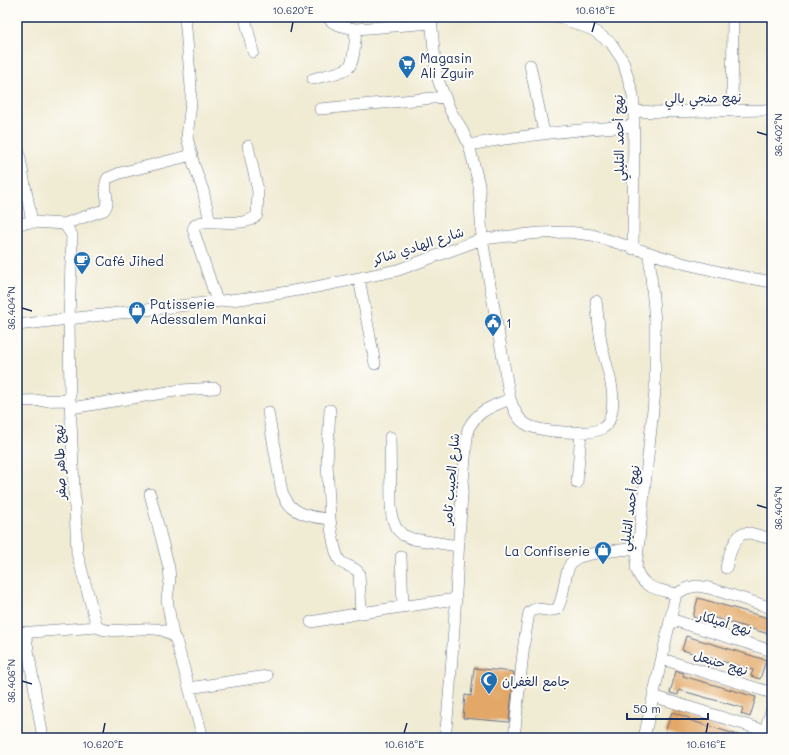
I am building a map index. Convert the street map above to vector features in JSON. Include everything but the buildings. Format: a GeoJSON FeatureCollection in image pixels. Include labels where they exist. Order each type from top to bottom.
{"type":"FeatureCollection","features":[{"type":"Feature","properties":{"kind":"street"},"geometry":{"type":"LineString","coordinates":[[185,17],[191,87],[190,117],[187,134],[194,166],[204,190],[210,222]]}},
{"type":"Feature","properties":{"kind":"street"},"geometry":{"type":"LineString","coordinates":[[245,17],[253,52]]}},
{"type":"Feature","properties":{"kind":"street"},"geometry":{"type":"LineString","coordinates":[[328,17],[330,21],[344,27],[356,29],[432,20],[436,73],[444,97],[469,145],[479,185],[482,239],[510,399],[521,421],[532,428],[545,431],[590,432],[603,428],[610,419],[612,410],[610,375],[602,346],[596,301]]}},
{"type":"Feature","properties":{"kind":"street","name":"نهج أحمد التليلي"},"geometry":{"type":"LineString","coordinates":[[559,17],[593,30],[611,43],[623,61],[633,95],[634,111],[633,249]]}},
{"type":"Feature","properties":{"kind":"street"},"geometry":{"type":"LineString","coordinates":[[732,111],[733,17]]}},
{"type":"Feature","properties":{"kind":"street"},"geometry":{"type":"LineString","coordinates":[[313,79],[344,70],[350,66],[353,59],[356,29]]}},
{"type":"Feature","properties":{"kind":"street"},"geometry":{"type":"LineString","coordinates":[[530,65],[544,133]]}},
{"type":"Feature","properties":{"kind":"street"},"geometry":{"type":"LineString","coordinates":[[320,108],[444,97]]}},
{"type":"Feature","properties":{"kind":"street","name":"نهج منجي بالي"},"geometry":{"type":"LineString","coordinates":[[634,111],[772,110]]}},
{"type":"Feature","properties":{"kind":"street"},"geometry":{"type":"LineString","coordinates":[[469,145],[511,137],[544,133],[634,126]]}},
{"type":"Feature","properties":{"kind":"street"},"geometry":{"type":"LineString","coordinates":[[17,143],[32,222]]}},
{"type":"Feature","properties":{"kind":"street"},"geometry":{"type":"LineString","coordinates":[[217,301],[194,234],[194,228],[198,223],[242,222],[250,220],[257,215],[258,191],[248,146]]}},
{"type":"Feature","properties":{"kind":"street"},"geometry":{"type":"LineString","coordinates":[[17,224],[32,222],[64,224],[104,210],[107,202],[105,185],[108,178],[120,173],[192,155]]}},
{"type":"Feature","properties":{"kind":"street","name":"نهج طاهر صفر"},"geometry":{"type":"LineString","coordinates":[[64,224],[72,235],[69,319],[70,404],[77,553],[90,607],[97,627]]}},
{"type":"Feature","properties":{"kind":"street","name":"شارع الهادي شاكر"},"geometry":{"type":"LineString","coordinates":[[17,325],[264,296],[398,270],[482,239],[540,233],[568,232],[592,236],[696,267],[772,282]]}},
{"type":"Feature","properties":{"kind":"street","name":"نهج أحمد التليلي"},"geometry":{"type":"LineString","coordinates":[[649,253],[655,322],[655,391],[648,469],[636,568],[642,581],[648,585],[676,594]]}},
{"type":"Feature","properties":{"kind":"street"},"geometry":{"type":"LineString","coordinates":[[359,278],[375,364]]}},
{"type":"Feature","properties":{"kind":"street"},"geometry":{"type":"LineString","coordinates":[[17,401],[70,404],[181,390],[215,388]]}},
{"type":"Feature","properties":{"kind":"street","name":"شارع الحبيب ثامر"},"geometry":{"type":"LineString","coordinates":[[445,738],[458,546],[468,429],[478,415],[484,410],[510,399]]}},
{"type":"Feature","properties":{"kind":"street"},"geometry":{"type":"LineString","coordinates":[[330,410],[328,463],[332,537],[338,559],[341,563],[352,566],[359,573],[361,612]]}},
{"type":"Feature","properties":{"kind":"street"},"geometry":{"type":"LineString","coordinates":[[268,412],[282,492],[286,500],[293,509],[312,516],[330,519]]}},
{"type":"Feature","properties":{"kind":"street"},"geometry":{"type":"LineString","coordinates":[[577,483],[581,432]]}},
{"type":"Feature","properties":{"kind":"street"},"geometry":{"type":"LineString","coordinates":[[390,436],[391,505],[392,518],[396,528],[403,535],[413,539],[458,546]]}},
{"type":"Feature","properties":{"kind":"street"},"geometry":{"type":"LineString","coordinates":[[150,494],[169,568],[170,579],[167,600],[173,635],[176,640],[203,738]]}},
{"type":"Feature","properties":{"kind":"street"},"geometry":{"type":"LineString","coordinates":[[726,568],[731,549],[735,540],[741,534],[750,533],[772,539]]}},
{"type":"Feature","properties":{"kind":"street"},"geometry":{"type":"LineString","coordinates":[[514,738],[524,643],[530,613],[532,610],[536,609],[551,611],[557,609],[561,600],[566,574],[572,561],[589,554],[638,548]]}},
{"type":"Feature","properties":{"kind":"street"},"geometry":{"type":"LineString","coordinates":[[401,557],[403,606]]}},
{"type":"Feature","properties":{"kind":"street"},"geometry":{"type":"LineString","coordinates":[[645,738],[676,594],[687,588],[697,586],[709,588],[772,608]]}},
{"type":"Feature","properties":{"kind":"street"},"geometry":{"type":"LineString","coordinates":[[311,622],[361,612],[455,599]]}},
{"type":"Feature","properties":{"kind":"street","name":"نهج أميلكار"},"geometry":{"type":"LineString","coordinates":[[670,619],[772,651]]}},
{"type":"Feature","properties":{"kind":"street"},"geometry":{"type":"LineString","coordinates":[[44,738],[21,632],[97,627],[103,630],[161,630],[173,635]]}},
{"type":"Feature","properties":{"kind":"street","name":"نهج حنبعل"},"geometry":{"type":"LineString","coordinates":[[662,659],[772,692]]}},
{"type":"Feature","properties":{"kind":"street"},"geometry":{"type":"LineString","coordinates":[[189,688],[267,676]]}},
{"type":"Feature","properties":{"kind":"street"},"geometry":{"type":"LineString","coordinates":[[653,696],[767,734],[772,708]]}},
{"type":"Feature","properties":{"kind":"place","name":"Magasin Ali Zguir"},"geometry":{"type":"Point","coordinates":[407,79]}},
{"type":"Feature","properties":{"kind":"place","name":"Café Jihed"},"geometry":{"type":"Point","coordinates":[82,275]}},
{"type":"Feature","properties":{"kind":"place","name":"Patisserie Adessalem Mankai"},"geometry":{"type":"Point","coordinates":[137,325]}},
{"type":"Feature","properties":{"kind":"place","name":"1"},"geometry":{"type":"Point","coordinates":[493,337]}},
{"type":"Feature","properties":{"kind":"place","name":"La Confiserie"},"geometry":{"type":"Point","coordinates":[603,565]}},
{"type":"Feature","properties":{"kind":"place","name":"جامع الغفران"},"geometry":{"type":"Point","coordinates":[489,695]}}]}
